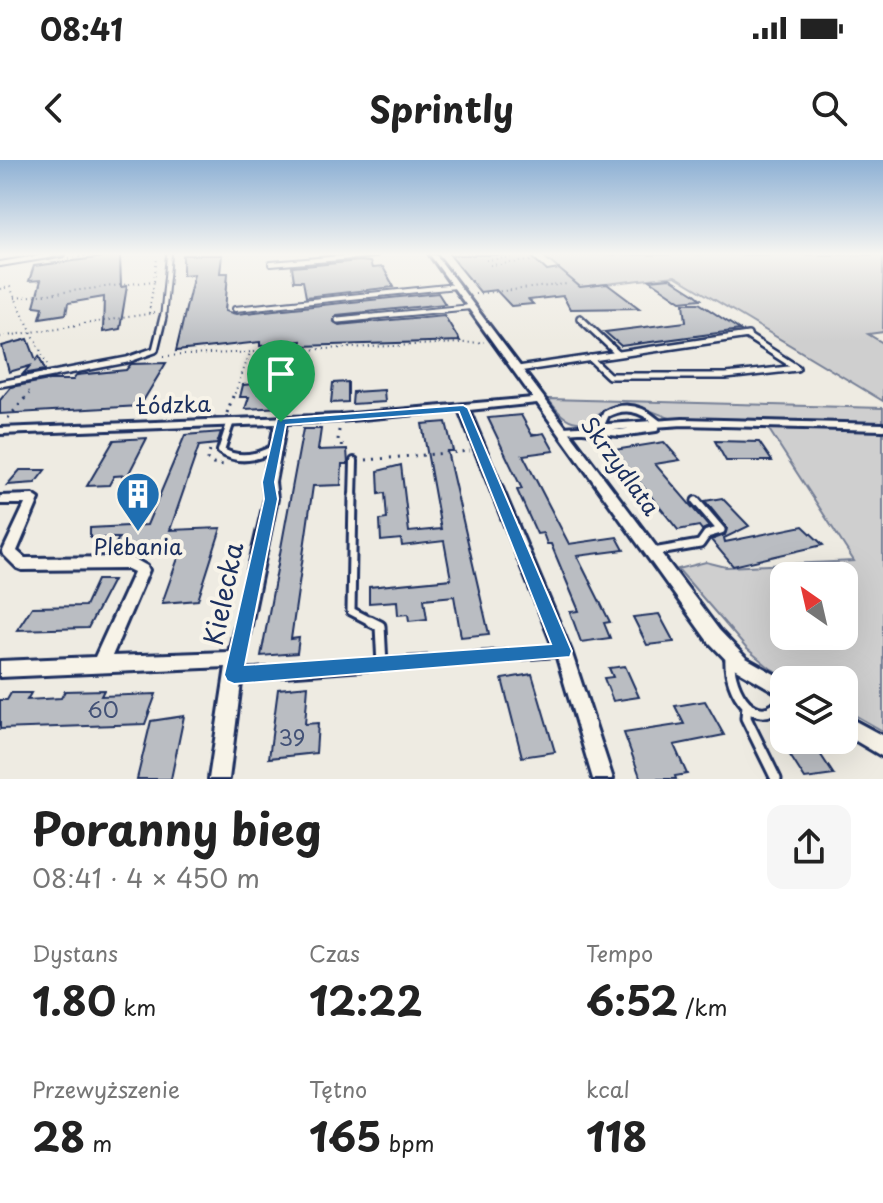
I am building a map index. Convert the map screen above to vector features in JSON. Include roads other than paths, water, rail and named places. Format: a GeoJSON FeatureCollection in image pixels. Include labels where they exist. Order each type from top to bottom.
{"type":"FeatureCollection","features":[{"type":"Feature","properties":{"kind":"street","name":"Skrzydlata"},"geometry":{"type":"LineString","coordinates":[[456,286],[541,400],[572,429],[653,552],[731,655],[770,680]]}},
{"type":"Feature","properties":{"kind":"street","name":"Łódzka"},"geometry":{"type":"LineString","coordinates":[[0,429],[281,422],[541,400]]}},
{"type":"Feature","properties":{"kind":"street"},"geometry":{"type":"LineString","coordinates":[[463,408],[563,651],[603,779]]}},
{"type":"Feature","properties":{"kind":"street","name":"Kielecka"},"geometry":{"type":"LineString","coordinates":[[219,779],[235,667],[271,499],[269,482],[281,422]]}},
{"type":"Feature","properties":{"kind":"street"},"geometry":{"type":"LineString","coordinates":[[0,500],[33,499],[9,553],[22,564],[131,563],[142,570],[100,665]]}},
{"type":"Feature","properties":{"kind":"street"},"geometry":{"type":"LineString","coordinates":[[0,669],[100,665],[235,667]]}},
{"type":"Feature","properties":{"kind":"street"},"geometry":{"type":"LineString","coordinates":[[858,732],[883,747]]}},
{"type":"Feature","properties":{"kind":"lane"},"geometry":{"type":"LineString","coordinates":[[0,384],[149,353],[159,346],[166,284]]}},
{"type":"Feature","properties":{"kind":"lane"},"geometry":{"type":"LineString","coordinates":[[235,309],[456,286]]}},
{"type":"Feature","properties":{"kind":"lane"},"geometry":{"type":"LineString","coordinates":[[338,320],[471,307]]}},
{"type":"Feature","properties":{"kind":"lane"},"geometry":{"type":"LineString","coordinates":[[580,318],[618,354]]}},
{"type":"Feature","properties":{"kind":"lane"},"geometry":{"type":"LineString","coordinates":[[518,369],[590,358],[749,335],[797,368],[763,374],[689,379],[609,376],[590,358]]}},
{"type":"Feature","properties":{"kind":"lane"},"geometry":{"type":"LineString","coordinates":[[601,425],[606,414],[622,408],[640,411],[657,422]]}},
{"type":"Feature","properties":{"kind":"lane"},"geometry":{"type":"LineString","coordinates":[[572,429],[602,433],[643,431],[656,428],[657,422]]}},
{"type":"Feature","properties":{"kind":"lane"},"geometry":{"type":"LineString","coordinates":[[572,429],[657,422],[883,427]]}},
{"type":"Feature","properties":{"kind":"lane"},"geometry":{"type":"LineString","coordinates":[[226,424],[223,454],[230,457],[257,456],[276,447]]}},
{"type":"Feature","properties":{"kind":"lane"},"geometry":{"type":"LineString","coordinates":[[354,461],[351,611],[380,626],[382,665]]}},
{"type":"Feature","properties":{"kind":"lane"},"geometry":{"type":"LineString","coordinates":[[653,552],[700,544],[707,534],[721,530],[696,501]]}},
{"type":"Feature","properties":{"kind":"lane"},"geometry":{"type":"LineString","coordinates":[[235,667],[382,665],[563,651]]}},
{"type":"Feature","properties":{"kind":"lane"},"geometry":{"type":"LineString","coordinates":[[731,655],[729,680],[736,696],[747,705],[770,711]]}},
{"type":"Feature","properties":{"kind":"lane"},"geometry":{"type":"LineString","coordinates":[[747,705],[746,718],[776,779]]}},
{"type":"Feature","properties":{"kind":"place","name":"Plebania"},"geometry":{"type":"Point","coordinates":[138,533]}}]}
